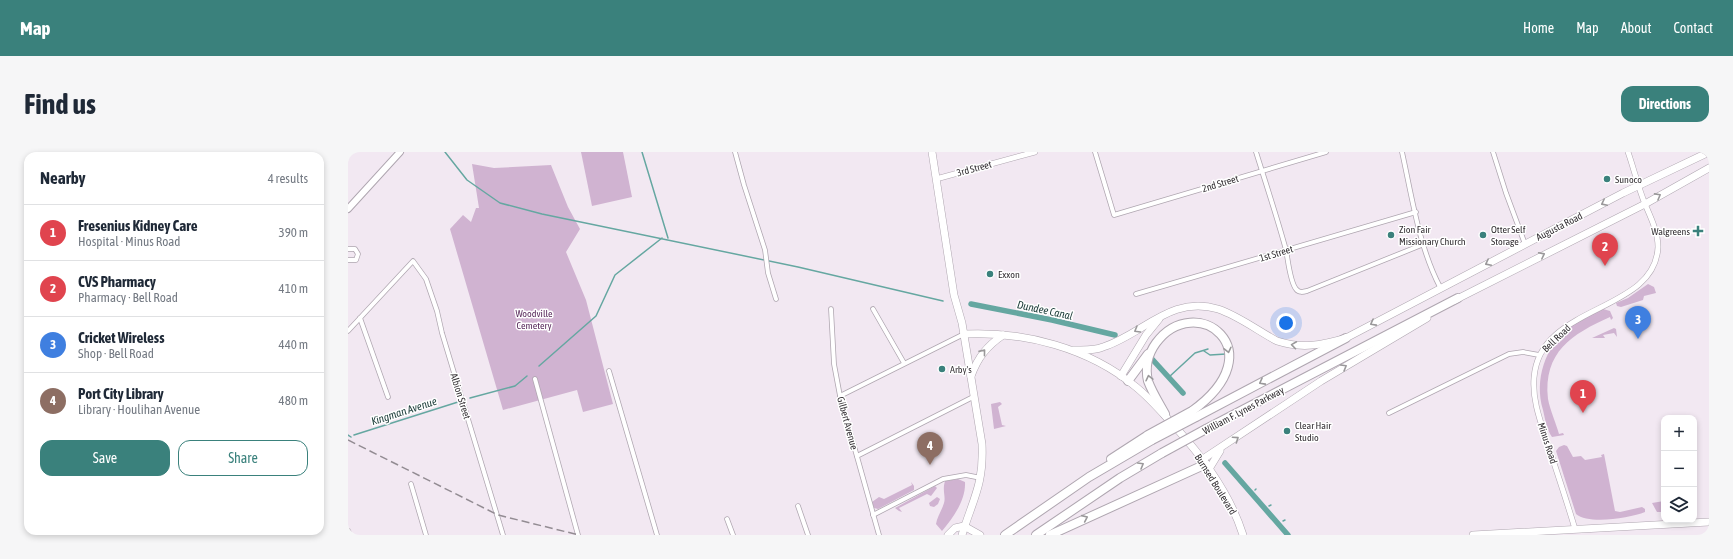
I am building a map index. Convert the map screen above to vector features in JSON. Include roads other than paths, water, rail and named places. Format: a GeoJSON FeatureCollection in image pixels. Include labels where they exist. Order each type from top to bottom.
{"type":"FeatureCollection","features":[{"type":"Feature","properties":{"kind":"highway","name":"William F. Lynes Parkway"},"geometry":{"type":"LineString","coordinates":[[1036,535],[1120,478],[1162,453],[1458,298]]}},
{"type":"Feature","properties":{"kind":"highway"},"geometry":{"type":"LineString","coordinates":[[1125,379],[1168,331],[1189,323],[1208,326],[1219,332],[1224,338],[1230,355],[1227,372],[1215,391],[1194,414]]}},
{"type":"Feature","properties":{"kind":"highway","name":"William F. Lynes Parkway"},"geometry":{"type":"LineString","coordinates":[[1005,535],[1089,477],[1150,438],[1194,414],[1346,338]]}},
{"type":"Feature","properties":{"kind":"highway"},"geometry":{"type":"LineString","coordinates":[[1155,344],[1148,361],[1148,380],[1165,414]]}},
{"type":"Feature","properties":{"kind":"highway"},"geometry":{"type":"LineString","coordinates":[[1050,535],[1206,464]]}},
{"type":"Feature","properties":{"kind":"main road"},"geometry":{"type":"LineString","coordinates":[[348,209],[400,152]]}},
{"type":"Feature","properties":{"kind":"main road"},"geometry":{"type":"LineString","coordinates":[[932,152],[954,295],[964,334],[982,444],[981,478],[973,507],[964,526],[962,535]]}},
{"type":"Feature","properties":{"kind":"main road","name":"Augusta Road"},"geometry":{"type":"LineString","coordinates":[[1073,350],[1097,349],[1109,345],[1167,312],[1187,307],[1217,309],[1277,341],[1296,346],[1316,346],[1346,338],[1639,185],[1709,152]]}},
{"type":"Feature","properties":{"kind":"main road","name":"Augusta Road"},"geometry":{"type":"LineString","coordinates":[[1206,464],[1222,448],[1321,381],[1402,334],[1458,298],[1645,204],[1709,168]]}},
{"type":"Feature","properties":{"kind":"main road"},"geometry":{"type":"LineString","coordinates":[[1125,379],[1146,335],[1167,312]]}},
{"type":"Feature","properties":{"kind":"main road"},"geometry":{"type":"LineString","coordinates":[[964,334],[1004,335],[1041,341],[1073,350],[1096,361],[1125,379],[1165,414]]}},
{"type":"Feature","properties":{"kind":"main road"},"geometry":{"type":"LineString","coordinates":[[970,376],[980,354],[991,343],[1004,335]]}},
{"type":"Feature","properties":{"kind":"main road","name":"Burnsed Boulevard"},"geometry":{"type":"LineString","coordinates":[[1165,414],[1206,464],[1238,521],[1243,535]]}},
{"type":"Feature","properties":{"kind":"main road"},"geometry":{"type":"LineString","coordinates":[[1206,464],[1216,456],[1222,448]]}},
{"type":"Feature","properties":{"kind":"main road"},"geometry":{"type":"LineString","coordinates":[[1473,535],[1709,522]]}},
{"type":"Feature","properties":{"kind":"main road"},"geometry":{"type":"LineString","coordinates":[[948,535],[955,528],[964,526],[980,535]]}},
{"type":"Feature","properties":{"kind":"street"},"geometry":{"type":"LineString","coordinates":[[735,152],[765,250],[768,273],[776,299]]}},
{"type":"Feature","properties":{"kind":"street","name":"3rd Street"},"geometry":{"type":"LineString","coordinates":[[936,178],[1034,152]]}},
{"type":"Feature","properties":{"kind":"street","name":"2nd Street"},"geometry":{"type":"LineString","coordinates":[[1094,152],[1114,215],[1326,152]]}},
{"type":"Feature","properties":{"kind":"street"},"geometry":{"type":"LineString","coordinates":[[1256,152],[1286,250],[1295,289],[1302,292],[1424,244]]}},
{"type":"Feature","properties":{"kind":"street"},"geometry":{"type":"LineString","coordinates":[[1402,152],[1432,273],[1440,288]]}},
{"type":"Feature","properties":{"kind":"street"},"geometry":{"type":"LineString","coordinates":[[1493,152],[1525,244]]}},
{"type":"Feature","properties":{"kind":"street","name":"Bell Road"},"geometry":{"type":"LineString","coordinates":[[1389,413],[1508,354],[1519,352],[1539,355],[1569,324],[1638,287],[1650,274],[1656,262],[1658,245],[1655,227],[1645,204],[1628,152]]}},
{"type":"Feature","properties":{"kind":"street","name":"1st Street"},"geometry":{"type":"LineString","coordinates":[[1136,294],[1416,212]]}},
{"type":"Feature","properties":{"kind":"street"},"geometry":{"type":"LineString","coordinates":[[348,249],[355,249],[358,254],[354,261],[348,260]]}},
{"type":"Feature","properties":{"kind":"street","name":"Albion Street"},"geometry":{"type":"LineString","coordinates":[[360,318],[413,261],[424,274],[437,311],[444,340],[503,535]]}},
{"type":"Feature","properties":{"kind":"street"},"geometry":{"type":"LineString","coordinates":[[873,309],[904,363]]}},
{"type":"Feature","properties":{"kind":"street","name":"Gilbert Avenue"},"geometry":{"type":"LineString","coordinates":[[831,310],[834,364],[840,396],[879,535]]}},
{"type":"Feature","properties":{"kind":"street"},"geometry":{"type":"LineString","coordinates":[[348,331],[360,318],[388,397]]}},
{"type":"Feature","properties":{"kind":"street"},"geometry":{"type":"LineString","coordinates":[[840,396],[964,334]]}},
{"type":"Feature","properties":{"kind":"street","name":"Minus Road"},"geometry":{"type":"LineString","coordinates":[[1539,355],[1534,376],[1533,391],[1538,413],[1575,529]]}},
{"type":"Feature","properties":{"kind":"street"},"geometry":{"type":"LineString","coordinates":[[609,371],[657,535]]}},
{"type":"Feature","properties":{"kind":"street"},"geometry":{"type":"LineString","coordinates":[[534,379],[578,535]]}},
{"type":"Feature","properties":{"kind":"street"},"geometry":{"type":"LineString","coordinates":[[857,456],[974,397]]}},
{"type":"Feature","properties":{"kind":"street"},"geometry":{"type":"LineString","coordinates":[[873,515],[943,479],[966,475],[981,478]]}},
{"type":"Feature","properties":{"kind":"street"},"geometry":{"type":"LineString","coordinates":[[411,484],[426,535]]}},
{"type":"Feature","properties":{"kind":"street"},"geometry":{"type":"LineString","coordinates":[[798,506],[808,535]]}},
{"type":"Feature","properties":{"kind":"street"},"geometry":{"type":"LineString","coordinates":[[727,519],[733,535]]}},
{"type":"Feature","properties":{"kind":"street"},"geometry":{"type":"LineString","coordinates":[[348,531],[349,535]]}},
{"type":"Feature","properties":{"kind":"waterway"},"geometry":{"type":"LineString","coordinates":[[445,152],[467,180],[500,203],[542,214],[798,267],[943,301]]}},
{"type":"Feature","properties":{"kind":"waterway"},"geometry":{"type":"LineString","coordinates":[[642,152],[668,238]]}},
{"type":"Feature","properties":{"kind":"waterway","name":"Kingman Avenue"},"geometry":{"type":"LineString","coordinates":[[539,366],[596,316],[615,275],[662,238]]}},
{"type":"Feature","properties":{"kind":"waterway","name":"Dundee Canal"},"geometry":{"type":"LineString","coordinates":[[971,304],[1052,320],[1115,335]]}},
{"type":"Feature","properties":{"kind":"waterway"},"geometry":{"type":"LineString","coordinates":[[1169,377],[1195,353],[1208,349]]}},
{"type":"Feature","properties":{"kind":"waterway"},"geometry":{"type":"LineString","coordinates":[[1204,351],[1210,355],[1226,354]]}},
{"type":"Feature","properties":{"kind":"waterway","name":"Dundee Canal"},"geometry":{"type":"LineString","coordinates":[[1152,359],[1183,393]]}},
{"type":"Feature","properties":{"kind":"waterway","name":"Kingman Avenue"},"geometry":{"type":"LineString","coordinates":[[470,398],[515,386],[527,376]]}},
{"type":"Feature","properties":{"kind":"waterway","name":"Kingman Avenue"},"geometry":{"type":"LineString","coordinates":[[354,435],[458,402]]}},
{"type":"Feature","properties":{"kind":"waterway","name":"Dundee Canal"},"geometry":{"type":"LineString","coordinates":[[1225,463],[1288,535]]}},
{"type":"Feature","properties":{"kind":"railway"},"geometry":{"type":"LineString","coordinates":[[348,440],[498,515],[579,535]]}},
{"type":"Feature","properties":{"kind":"place","name":"Sunoco"},"geometry":{"type":"Point","coordinates":[1607,179]}},
{"type":"Feature","properties":{"kind":"place","name":"Walgreens"},"geometry":{"type":"Point","coordinates":[1698,231]}},
{"type":"Feature","properties":{"kind":"place","name":"Zion Fair Missionary Church"},"geometry":{"type":"Point","coordinates":[1391,235]}},
{"type":"Feature","properties":{"kind":"place","name":"Otter Self Storage"},"geometry":{"type":"Point","coordinates":[1483,235]}},
{"type":"Feature","properties":{"kind":"place","name":"CVS Pharmacy"},"geometry":{"type":"Point","coordinates":[1605,266]}},
{"type":"Feature","properties":{"kind":"place","name":"Exxon"},"geometry":{"type":"Point","coordinates":[990,274]}},
{"type":"Feature","properties":{"kind":"place","name":"Cricket Wireless"},"geometry":{"type":"Point","coordinates":[1638,339]}},
{"type":"Feature","properties":{"kind":"place","name":"Arby's"},"geometry":{"type":"Point","coordinates":[942,369]}},
{"type":"Feature","properties":{"kind":"place","name":"Fresenius Kidney Care"},"geometry":{"type":"Point","coordinates":[1583,413]}},
{"type":"Feature","properties":{"kind":"place","name":"Clear Hair Studio"},"geometry":{"type":"Point","coordinates":[1287,431]}},
{"type":"Feature","properties":{"kind":"place","name":"Port City Library"},"geometry":{"type":"Point","coordinates":[930,465]}},
{"type":"Feature","properties":{"kind":"park label","name":"Woodville Cemetery"},"geometry":{"type":"Point","coordinates":[534,318]}}]}
